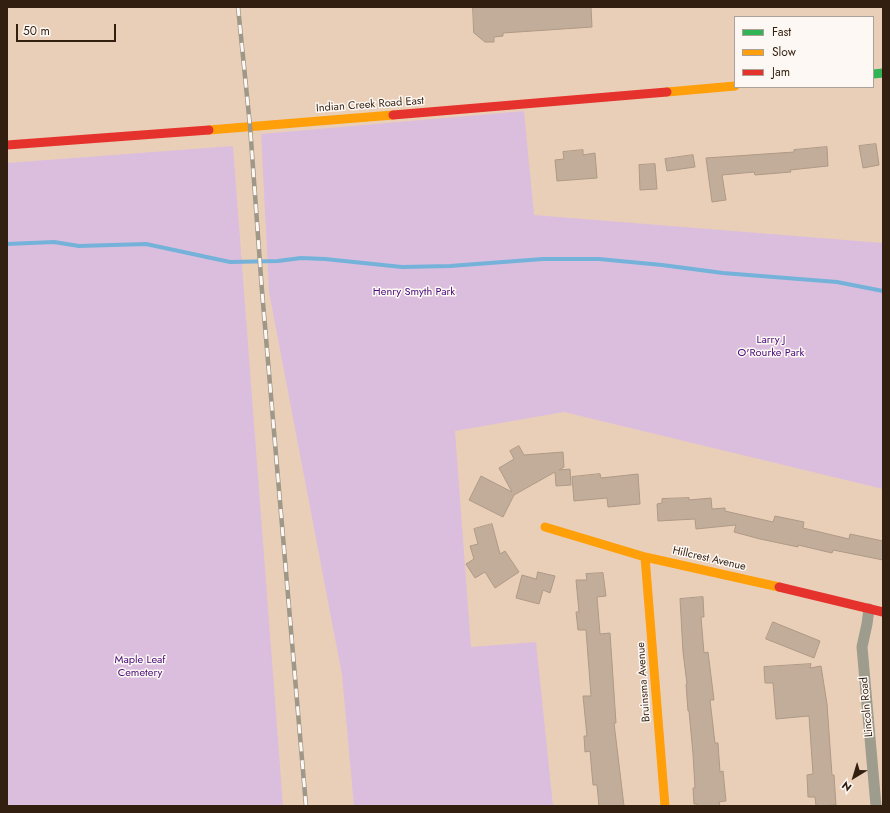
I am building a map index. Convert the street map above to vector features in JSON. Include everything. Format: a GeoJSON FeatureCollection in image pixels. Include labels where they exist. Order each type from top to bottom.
{"type":"FeatureCollection","features":[{"type":"Feature","properties":{"kind":"main road","name":"Indian Creek Road East"},"geometry":{"type":"LineString","coordinates":[[7,145],[464,110],[734,86]]}},
{"type":"Feature","properties":{"kind":"main road","name":"Hillcrest Avenue"},"geometry":{"type":"LineString","coordinates":[[545,527],[645,557],[883,612]]}},
{"type":"Feature","properties":{"kind":"main road","name":"Bruinsma Avenue"},"geometry":{"type":"LineString","coordinates":[[645,557],[665,806]]}},
{"type":"Feature","properties":{"kind":"street","name":"Lincoln Road"},"geometry":{"type":"LineString","coordinates":[[869,609],[862,647],[876,806]]}},
{"type":"Feature","properties":{"kind":"green space","name":"Henry Smyth Park"},"geometry":{"type":"Polygon","coordinates":[[[524,111],[534,215],[883,243],[883,489],[564,412],[455,431],[471,647],[536,642],[553,806],[354,806],[342,675],[269,292],[261,134],[524,111]]]}},
{"type":"Feature","properties":{"kind":"green space","name":"Maple Leaf Cemetery"},"geometry":{"type":"Polygon","coordinates":[[[233,146],[283,806],[7,806],[7,163],[233,146]]]}},
{"type":"Feature","properties":{"kind":"building"},"geometry":{"type":"Polygon","coordinates":[[[473,7],[591,7],[592,27],[503,33],[503,36],[494,37],[494,42],[485,42],[474,33],[473,7]]]}},
{"type":"Feature","properties":{"kind":"building"},"geometry":{"type":"Polygon","coordinates":[[[876,144],[879,165],[863,168],[859,146],[876,144]]]}},
{"type":"Feature","properties":{"kind":"building"},"geometry":{"type":"Polygon","coordinates":[[[827,147],[828,166],[790,170],[791,172],[755,175],[754,172],[722,175],[726,200],[712,202],[706,158],[794,152],[794,150],[827,147]]]}},
{"type":"Feature","properties":{"kind":"building"},"geometry":{"type":"Polygon","coordinates":[[[583,150],[583,155],[595,153],[597,178],[557,181],[555,160],[564,159],[563,152],[583,150]]]}},
{"type":"Feature","properties":{"kind":"building"},"geometry":{"type":"Polygon","coordinates":[[[693,155],[695,167],[667,171],[665,159],[693,155]]]}},
{"type":"Feature","properties":{"kind":"building"},"geometry":{"type":"Polygon","coordinates":[[[655,164],[657,189],[640,190],[639,165],[655,164]]]}},
{"type":"Feature","properties":{"kind":"building"},"geometry":{"type":"Polygon","coordinates":[[[519,446],[524,455],[563,452],[564,467],[559,470],[570,469],[571,485],[556,486],[555,472],[514,495],[503,517],[469,500],[481,476],[512,492],[499,468],[514,459],[510,451],[519,446]]]}},
{"type":"Feature","properties":{"kind":"building"},"geometry":{"type":"Polygon","coordinates":[[[600,474],[601,478],[638,474],[640,504],[608,507],[607,498],[574,501],[572,477],[600,474]]]}},
{"type":"Feature","properties":{"kind":"building"},"geometry":{"type":"Polygon","coordinates":[[[689,498],[689,500],[711,498],[712,509],[725,508],[725,511],[773,522],[775,516],[804,522],[803,528],[849,539],[850,534],[883,541],[883,560],[833,550],[832,553],[798,545],[798,547],[760,539],[734,532],[736,525],[696,529],[695,519],[658,521],[657,504],[662,503],[662,499],[689,498]]]}},
{"type":"Feature","properties":{"kind":"building"},"geometry":{"type":"Polygon","coordinates":[[[492,524],[500,554],[505,551],[519,572],[495,588],[485,572],[475,578],[466,564],[474,559],[470,546],[478,544],[474,529],[492,524]]]}},
{"type":"Feature","properties":{"kind":"building"},"geometry":{"type":"Polygon","coordinates":[[[538,572],[555,576],[550,593],[543,590],[539,604],[516,598],[522,575],[536,579],[538,572]]]}},
{"type":"Feature","properties":{"kind":"building"},"geometry":{"type":"Polygon","coordinates":[[[603,573],[606,596],[597,597],[600,634],[610,633],[616,723],[614,723],[624,806],[599,806],[597,785],[593,785],[590,751],[585,752],[584,736],[587,736],[583,696],[591,696],[586,630],[578,630],[576,612],[579,612],[576,580],[587,580],[586,574],[603,573]]]}},
{"type":"Feature","properties":{"kind":"building"},"geometry":{"type":"Polygon","coordinates":[[[703,597],[704,617],[701,617],[704,653],[708,652],[714,700],[710,700],[715,743],[718,743],[720,772],[723,771],[726,801],[719,802],[720,806],[697,806],[697,804],[694,804],[693,788],[695,788],[693,754],[683,652],[680,599],[703,597]]]}},
{"type":"Feature","properties":{"kind":"building"},"geometry":{"type":"Polygon","coordinates":[[[773,622],[820,641],[814,658],[766,639],[773,622]]]}},
{"type":"Feature","properties":{"kind":"building"},"geometry":{"type":"Polygon","coordinates":[[[811,664],[810,668],[821,666],[827,704],[832,775],[834,775],[836,805],[816,806],[815,797],[808,797],[807,775],[813,774],[809,716],[776,719],[773,683],[765,683],[764,667],[811,664]]]}},
{"type":"Feature","properties":{"kind":"waterway"},"geometry":{"type":"LineString","coordinates":[[7,244],[54,242],[79,246],[146,244],[230,262],[278,261],[301,258],[402,267],[450,266],[543,259],[599,259],[723,273],[837,282],[883,291]]}},
{"type":"Feature","properties":{"kind":"railway"},"geometry":{"type":"LineString","coordinates":[[238,7],[250,126],[262,291],[306,806]]}},
{"type":"Feature","properties":{"kind":"traffic: fast"},"geometry":{"type":"LineString","coordinates":[[874,74],[883,73]]}},
{"type":"Feature","properties":{"kind":"traffic: slow"},"geometry":{"type":"LineString","coordinates":[[667,92],[734,86]]}},
{"type":"Feature","properties":{"kind":"traffic: slow"},"geometry":{"type":"LineString","coordinates":[[209,130],[393,115]]}},
{"type":"Feature","properties":{"kind":"traffic: slow"},"geometry":{"type":"LineString","coordinates":[[545,527],[645,557],[779,587]]}},
{"type":"Feature","properties":{"kind":"traffic: slow"},"geometry":{"type":"LineString","coordinates":[[645,557],[665,806]]}},
{"type":"Feature","properties":{"kind":"traffic: jam"},"geometry":{"type":"LineString","coordinates":[[393,115],[667,92]]}},
{"type":"Feature","properties":{"kind":"traffic: jam"},"geometry":{"type":"LineString","coordinates":[[7,145],[209,130]]}},
{"type":"Feature","properties":{"kind":"traffic: jam"},"geometry":{"type":"LineString","coordinates":[[779,587],[883,612]]}},
{"type":"Feature","properties":{"kind":"park label","name":"Larry J O'Rourke Park"},"geometry":{"type":"Point","coordinates":[771,346]}}]}
